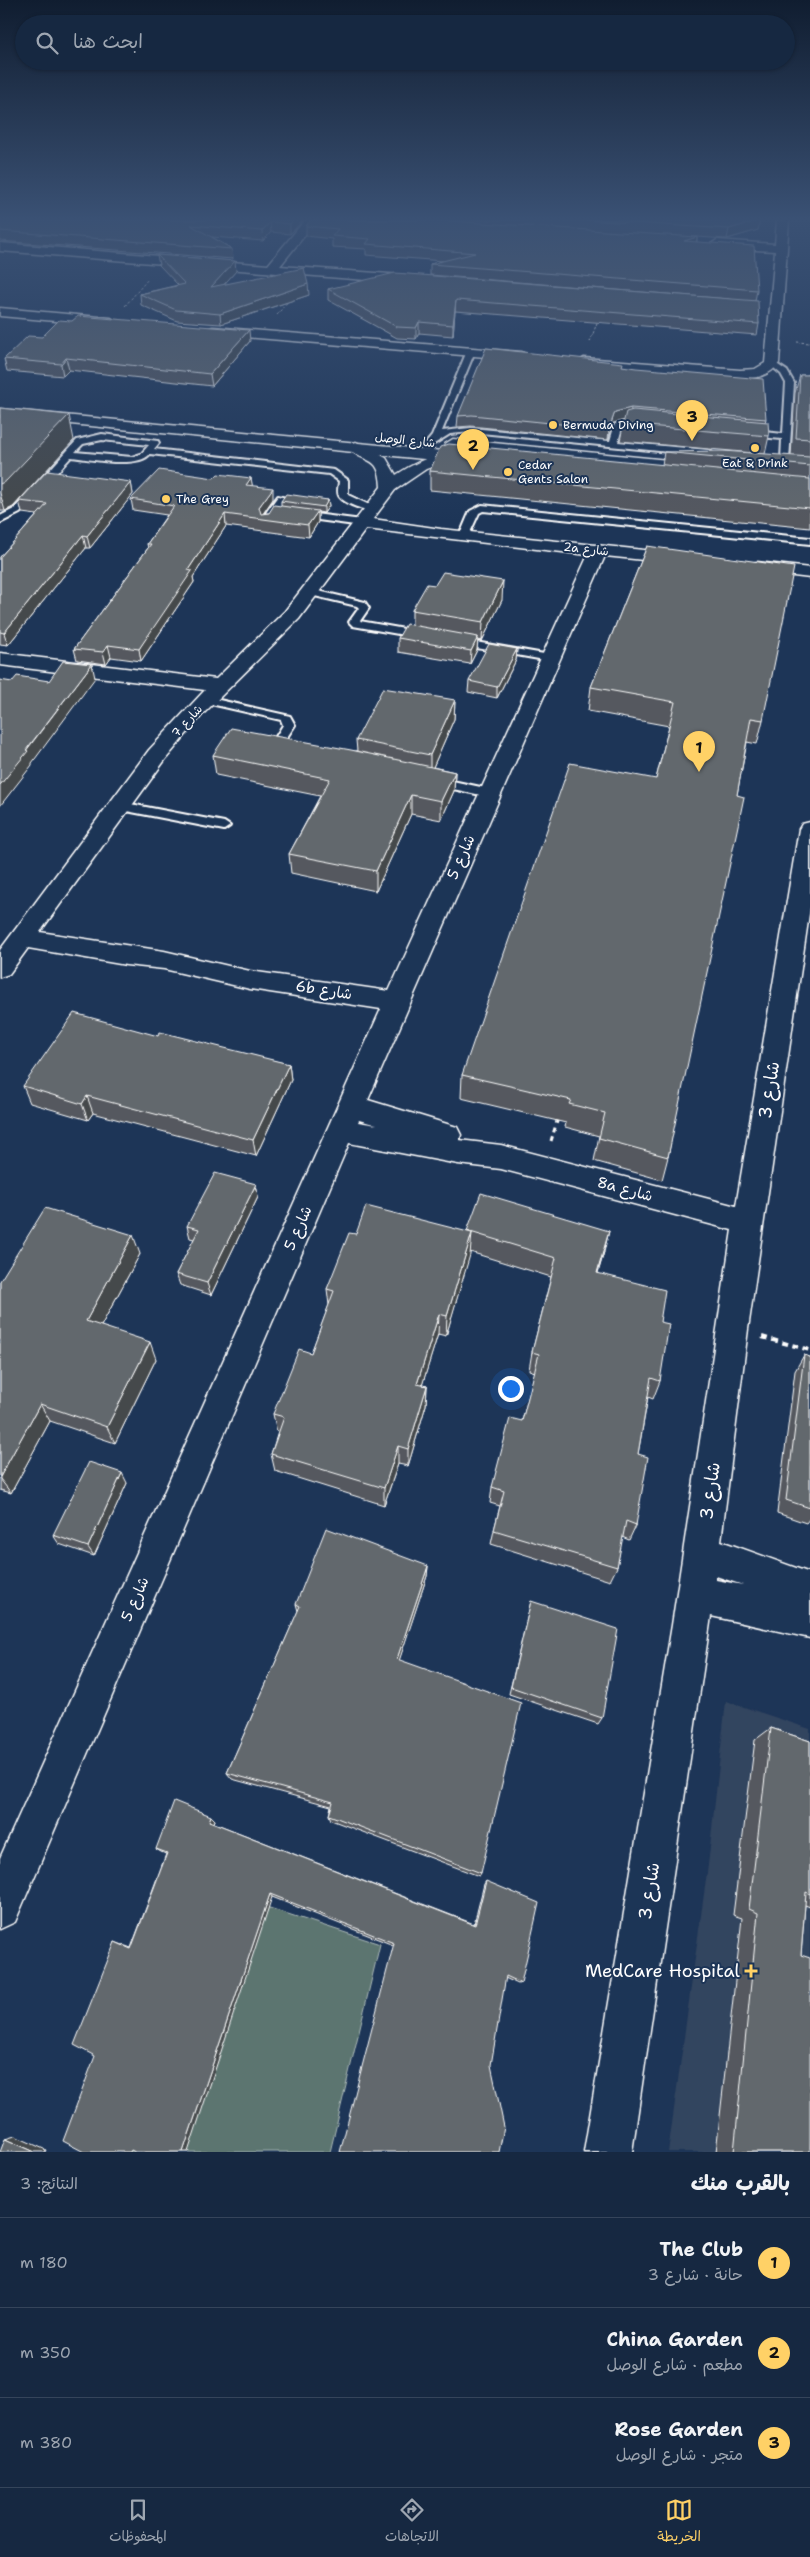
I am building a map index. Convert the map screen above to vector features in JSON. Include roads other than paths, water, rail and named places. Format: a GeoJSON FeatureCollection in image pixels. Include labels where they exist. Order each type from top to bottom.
{"type":"FeatureCollection","features":[{"type":"Feature","properties":{"kind":"street"},"geometry":{"type":"LineString","coordinates":[[89,320],[116,323]]}},
{"type":"Feature","properties":{"kind":"street"},"geometry":{"type":"LineString","coordinates":[[577,361],[740,374],[762,372],[772,363],[770,320]]}},
{"type":"Feature","properties":{"kind":"street"},"geometry":{"type":"LineString","coordinates":[[196,329],[536,357]]}},
{"type":"Feature","properties":{"kind":"street","name":"شارع الوصل"},"geometry":{"type":"LineString","coordinates":[[0,400],[434,439],[653,464],[712,467]]}},
{"type":"Feature","properties":{"kind":"street","name":"شارع الوصل"},"geometry":{"type":"LineString","coordinates":[[0,413],[449,456],[712,467]]}},
{"type":"Feature","properties":{"kind":"street","name":"شارع الوصل"},"geometry":{"type":"LineString","coordinates":[[0,422],[25,415]]}},
{"type":"Feature","properties":{"kind":"street"},"geometry":{"type":"LineString","coordinates":[[356,447],[384,464],[389,475],[389,487]]}},
{"type":"Feature","properties":{"kind":"street","name":"شارع 7"},"geometry":{"type":"LineString","coordinates":[[0,968],[164,747],[213,693],[292,615],[389,487],[420,466],[449,456]]}},
{"type":"Feature","properties":{"kind":"street","name":"2a شارع"},"geometry":{"type":"LineString","coordinates":[[368,516],[464,536],[696,560]]}},
{"type":"Feature","properties":{"kind":"street","name":"شارع 5"},"geometry":{"type":"LineString","coordinates":[[0,1907],[392,1012],[599,550]]}},
{"type":"Feature","properties":{"kind":"street"},"geometry":{"type":"LineString","coordinates":[[744,566],[810,573]]}},
{"type":"Feature","properties":{"kind":"street"},"geometry":{"type":"LineString","coordinates":[[0,659],[213,693]]}},
{"type":"Feature","properties":{"kind":"street","name":"شارع 3"},"geometry":{"type":"LineString","coordinates":[[608,2152],[696,1594],[732,1329],[810,829]]}},
{"type":"Feature","properties":{"kind":"street","name":"6b شارع"},"geometry":{"type":"LineString","coordinates":[[30,929],[126,956],[164,960],[250,980],[284,994],[392,1012]]}},
{"type":"Feature","properties":{"kind":"street","name":"8a شارع"},"geometry":{"type":"LineString","coordinates":[[346,1118],[458,1152],[501,1157],[749,1222]]}},
{"type":"Feature","properties":{"kind":"street"},"geometry":{"type":"LineString","coordinates":[[702,1552],[810,1592]]}},
{"type":"Feature","properties":{"kind":"street"},"geometry":{"type":"LineString","coordinates":[[696,1594],[810,1619]]}},
{"type":"Feature","properties":{"kind":"lane"},"geometry":{"type":"LineString","coordinates":[[434,439],[470,351]]}},
{"type":"Feature","properties":{"kind":"lane"},"geometry":{"type":"LineString","coordinates":[[772,363],[784,373],[790,383],[786,463]]}},
{"type":"Feature","properties":{"kind":"lane"},"geometry":{"type":"LineString","coordinates":[[613,445],[617,428],[621,424],[654,425]]}},
{"type":"Feature","properties":{"kind":"lane"},"geometry":{"type":"LineString","coordinates":[[68,454],[127,460],[139,458],[155,443],[164,428]]}},
{"type":"Feature","properties":{"kind":"lane"},"geometry":{"type":"LineString","coordinates":[[434,439],[452,431],[471,430],[613,445],[712,467]]}},
{"type":"Feature","properties":{"kind":"lane"},"geometry":{"type":"LineString","coordinates":[[739,433],[786,437]]}},
{"type":"Feature","properties":{"kind":"lane"},"geometry":{"type":"LineString","coordinates":[[0,520],[17,511],[80,442],[94,438],[155,443]]}},
{"type":"Feature","properties":{"kind":"lane"},"geometry":{"type":"LineString","coordinates":[[148,451],[331,472],[344,480],[342,492],[344,497],[368,516]]}},
{"type":"Feature","properties":{"kind":"lane"},"geometry":{"type":"LineString","coordinates":[[281,498],[281,512]]}},
{"type":"Feature","properties":{"kind":"lane"},"geometry":{"type":"LineString","coordinates":[[464,536],[475,511],[482,508],[810,541]]}},
{"type":"Feature","properties":{"kind":"lane"},"geometry":{"type":"LineString","coordinates":[[265,520],[281,512],[368,516]]}},
{"type":"Feature","properties":{"kind":"lane"},"geometry":{"type":"LineString","coordinates":[[310,592],[361,604],[364,608],[354,622],[357,624],[428,637]]}},
{"type":"Feature","properties":{"kind":"lane"},"geometry":{"type":"LineString","coordinates":[[447,640],[550,658]]}},
{"type":"Feature","properties":{"kind":"lane"},"geometry":{"type":"LineString","coordinates":[[213,693],[286,718],[289,725],[278,743],[282,748],[296,752]]}},
{"type":"Feature","properties":{"kind":"lane"},"geometry":{"type":"LineString","coordinates":[[418,778],[490,793]]}},
{"type":"Feature","properties":{"kind":"lane"},"geometry":{"type":"LineString","coordinates":[[120,806],[224,826]]}},
{"type":"Feature","properties":{"kind":"place","name":"Bermuda Diving"},"geometry":{"type":"Point","coordinates":[553,425]}},
{"type":"Feature","properties":{"kind":"place","name":"Rose Garden"},"geometry":{"type":"Point","coordinates":[692,441]}},
{"type":"Feature","properties":{"kind":"place","name":"Eat & Drink"},"geometry":{"type":"Point","coordinates":[755,448]}},
{"type":"Feature","properties":{"kind":"place","name":"China Garden"},"geometry":{"type":"Point","coordinates":[473,470]}},
{"type":"Feature","properties":{"kind":"place","name":"Cedar Gents Salon"},"geometry":{"type":"Point","coordinates":[508,472]}},
{"type":"Feature","properties":{"kind":"place","name":"The Grey"},"geometry":{"type":"Point","coordinates":[166,499]}},
{"type":"Feature","properties":{"kind":"place","name":"The Club"},"geometry":{"type":"Point","coordinates":[699,772]}},
{"type":"Feature","properties":{"kind":"place","name":"MedCare Hospital"},"geometry":{"type":"Point","coordinates":[751,1971]}}]}
